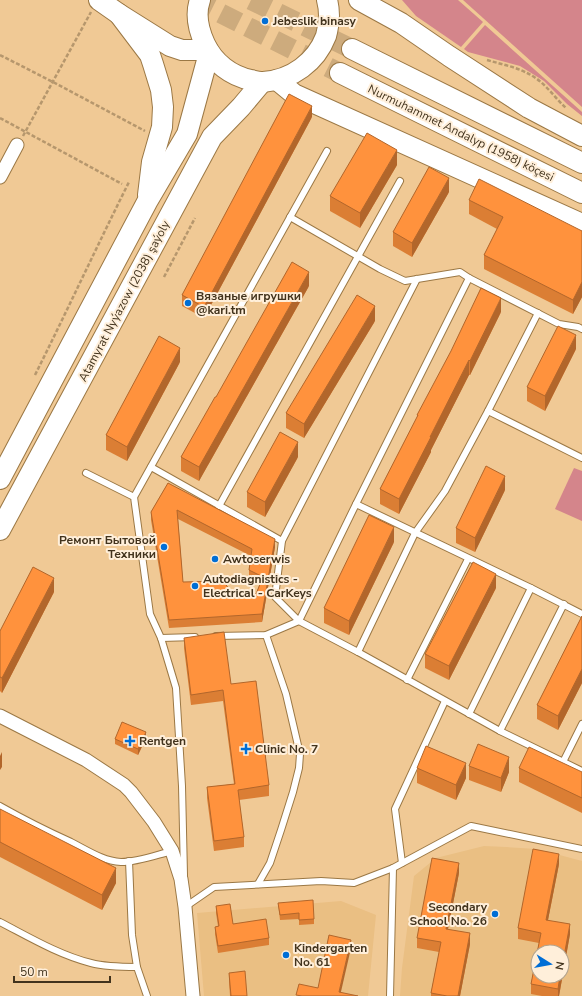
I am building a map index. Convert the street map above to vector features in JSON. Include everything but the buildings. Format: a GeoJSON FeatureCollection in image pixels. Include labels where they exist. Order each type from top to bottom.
{"type":"FeatureCollection","features":[{"type":"Feature","properties":{"kind":"main road"},"geometry":{"type":"LineString","coordinates":[[200,0],[198,20],[201,36],[209,52],[219,64],[231,72],[244,78],[270,81],[294,94],[582,224]]}},
{"type":"Feature","properties":{"kind":"main road"},"geometry":{"type":"LineString","coordinates":[[270,81],[294,74],[306,66],[316,56],[323,44],[327,30],[329,17],[327,0]]}},
{"type":"Feature","properties":{"kind":"main road"},"geometry":{"type":"LineString","coordinates":[[359,0],[401,23],[529,108],[582,136]]}},
{"type":"Feature","properties":{"kind":"main road"},"geometry":{"type":"LineString","coordinates":[[382,0],[401,23]]}},
{"type":"Feature","properties":{"kind":"main road"},"geometry":{"type":"LineString","coordinates":[[96,5],[119,14],[170,46],[182,50],[209,52]]}},
{"type":"Feature","properties":{"kind":"main road"},"geometry":{"type":"LineString","coordinates":[[119,14],[150,56],[161,90],[163,107],[162,127],[152,162],[147,202]]}},
{"type":"Feature","properties":{"kind":"main road"},"geometry":{"type":"LineString","coordinates":[[352,49],[582,162]]}},
{"type":"Feature","properties":{"kind":"main road"},"geometry":{"type":"LineString","coordinates":[[0,479],[147,202],[187,134],[209,52]]}},
{"type":"Feature","properties":{"kind":"main road","name":"Nurmuhammet Andalyp (1958) köçesi"},"geometry":{"type":"LineString","coordinates":[[340,72],[582,193]]}},
{"type":"Feature","properties":{"kind":"main road","name":"Atamyrat Nyýazow (2038) şaýoly"},"geometry":{"type":"LineString","coordinates":[[0,530],[212,137],[270,81]]}},
{"type":"Feature","properties":{"kind":"street"},"geometry":{"type":"LineString","coordinates":[[0,177],[17,145]]}},
{"type":"Feature","properties":{"kind":"street"},"geometry":{"type":"LineString","coordinates":[[0,716],[86,760],[124,784],[154,822],[172,851],[181,879],[193,996]]}},
{"type":"Feature","properties":{"kind":"lane"},"geometry":{"type":"LineString","coordinates":[[185,907],[182,786],[176,688],[161,638],[150,614],[134,497],[327,151]]}},
{"type":"Feature","properties":{"kind":"lane"},"geometry":{"type":"LineString","coordinates":[[220,506],[400,181]]}},
{"type":"Feature","properties":{"kind":"lane"},"geometry":{"type":"LineString","coordinates":[[290,218],[405,281],[460,272],[558,324],[582,329]]}},
{"type":"Feature","properties":{"kind":"lane"},"geometry":{"type":"LineString","coordinates":[[206,637],[266,635],[299,621],[469,278]]}},
{"type":"Feature","properties":{"kind":"lane"},"geometry":{"type":"LineString","coordinates":[[417,279],[282,541],[275,597],[299,621],[500,731],[582,771]]}},
{"type":"Feature","properties":{"kind":"lane"},"geometry":{"type":"LineString","coordinates":[[358,652],[415,533],[445,491],[538,313]]}},
{"type":"Feature","properties":{"kind":"lane"},"geometry":{"type":"LineString","coordinates":[[488,410],[582,458]]}},
{"type":"Feature","properties":{"kind":"lane"},"geometry":{"type":"LineString","coordinates":[[151,467],[282,541]]}},
{"type":"Feature","properties":{"kind":"lane"},"geometry":{"type":"LineString","coordinates":[[86,473],[134,497]]}},
{"type":"Feature","properties":{"kind":"lane"},"geometry":{"type":"LineString","coordinates":[[356,504],[582,614]]}},
{"type":"Feature","properties":{"kind":"lane"},"geometry":{"type":"LineString","coordinates":[[407,680],[468,559]]}},
{"type":"Feature","properties":{"kind":"lane"},"geometry":{"type":"LineString","coordinates":[[469,714],[531,588]]}},
{"type":"Feature","properties":{"kind":"lane"},"geometry":{"type":"LineString","coordinates":[[500,731],[564,604]]}},
{"type":"Feature","properties":{"kind":"lane"},"geometry":{"type":"LineString","coordinates":[[258,884],[270,863],[281,830],[299,768],[300,754],[286,694],[266,635]]}},
{"type":"Feature","properties":{"kind":"lane"},"geometry":{"type":"LineString","coordinates":[[161,638],[198,637]]}},
{"type":"Feature","properties":{"kind":"lane"},"geometry":{"type":"LineString","coordinates":[[402,863],[395,809],[445,701]]}},
{"type":"Feature","properties":{"kind":"lane"},"geometry":{"type":"LineString","coordinates":[[563,762],[582,724]]}},
{"type":"Feature","properties":{"kind":"lane"},"geometry":{"type":"LineString","coordinates":[[0,806],[19,817],[105,859],[121,862],[140,860],[172,851]]}},
{"type":"Feature","properties":{"kind":"lane"},"geometry":{"type":"LineString","coordinates":[[185,907],[214,887],[321,881],[354,883],[393,868],[471,826],[582,849]]}},
{"type":"Feature","properties":{"kind":"lane"},"geometry":{"type":"LineString","coordinates":[[129,861],[132,935],[137,967],[147,996]]}},
{"type":"Feature","properties":{"kind":"lane"},"geometry":{"type":"LineString","coordinates":[[390,996],[393,868]]}},
{"type":"Feature","properties":{"kind":"lane"},"geometry":{"type":"LineString","coordinates":[[0,922],[59,952],[91,963],[116,967],[137,967]]}},
{"type":"Feature","properties":{"kind":"path"},"geometry":{"type":"LineString","coordinates":[[17,145],[96,5]]}},
{"type":"Feature","properties":{"kind":"path"},"geometry":{"type":"LineString","coordinates":[[0,55],[149,133]]}},
{"type":"Feature","properties":{"kind":"path"},"geometry":{"type":"LineString","coordinates":[[482,59],[510,66],[526,72],[537,79],[568,110]]}},
{"type":"Feature","properties":{"kind":"path"},"geometry":{"type":"LineString","coordinates":[[0,118],[122,184]]}},
{"type":"Feature","properties":{"kind":"path"},"geometry":{"type":"LineString","coordinates":[[35,376],[100,239],[130,182]]}},
{"type":"Feature","properties":{"kind":"path"},"geometry":{"type":"LineString","coordinates":[[164,277],[195,218]]}},
{"type":"Feature","properties":{"kind":"shaded area"},"geometry":{"type":"Polygon","coordinates":[[[402,0],[458,0],[483,22],[461,47],[416,16],[402,0]]]}},
{"type":"Feature","properties":{"kind":"shaded area"},"geometry":{"type":"Polygon","coordinates":[[[463,0],[582,0],[582,107],[463,0]]]}},
{"type":"Feature","properties":{"kind":"shaded area"},"geometry":{"type":"Polygon","coordinates":[[[485,25],[582,112],[582,116],[567,104],[544,81],[520,66],[468,52],[464,49],[485,25]]]}},
{"type":"Feature","properties":{"kind":"shaded area"},"geometry":{"type":"Polygon","coordinates":[[[574,468],[582,471],[582,521],[555,509],[574,468]]]}},
{"type":"Feature","properties":{"kind":"shaded area","name":"Secondary School No. 26"},"geometry":{"type":"Polygon","coordinates":[[[484,846],[537,849],[582,861],[582,996],[400,996],[402,968],[414,876],[436,858],[484,846]]]}},
{"type":"Feature","properties":{"kind":"shaded area","name":"Kindergarten No. 61"},"geometry":{"type":"Polygon","coordinates":[[[341,901],[376,915],[368,996],[204,996],[197,913],[341,901]]]}},
{"type":"Feature","properties":{"kind":"tunnel"},"geometry":{"type":"LineString","coordinates":[[194,0],[340,73]]}},
{"type":"Feature","properties":{"kind":"tunnel"},"geometry":{"type":"LineString","coordinates":[[251,0],[352,49]]}},
{"type":"Feature","properties":{"kind":"place","name":"Jebeslik binasy"},"geometry":{"type":"Point","coordinates":[265,21]}},
{"type":"Feature","properties":{"kind":"place","name":"Вязаные игрушки @kari.tm"},"geometry":{"type":"Point","coordinates":[188,303]}},
{"type":"Feature","properties":{"kind":"place","name":"Ремонт Бытовой Техники"},"geometry":{"type":"Point","coordinates":[164,547]}},
{"type":"Feature","properties":{"kind":"place","name":"Awtoserwis"},"geometry":{"type":"Point","coordinates":[215,559]}},
{"type":"Feature","properties":{"kind":"place","name":"Autodiagnistics - Electrical - CarKeys"},"geometry":{"type":"Point","coordinates":[195,586]}},
{"type":"Feature","properties":{"kind":"place","name":"Rentgen"},"geometry":{"type":"Point","coordinates":[130,741]}},
{"type":"Feature","properties":{"kind":"place","name":"Clinic No. 7"},"geometry":{"type":"Point","coordinates":[246,749]}},
{"type":"Feature","properties":{"kind":"place","name":"Secondary School No. 26"},"geometry":{"type":"Point","coordinates":[495,914]}},
{"type":"Feature","properties":{"kind":"place","name":"Kindergarten No. 61"},"geometry":{"type":"Point","coordinates":[286,955]}}]}
